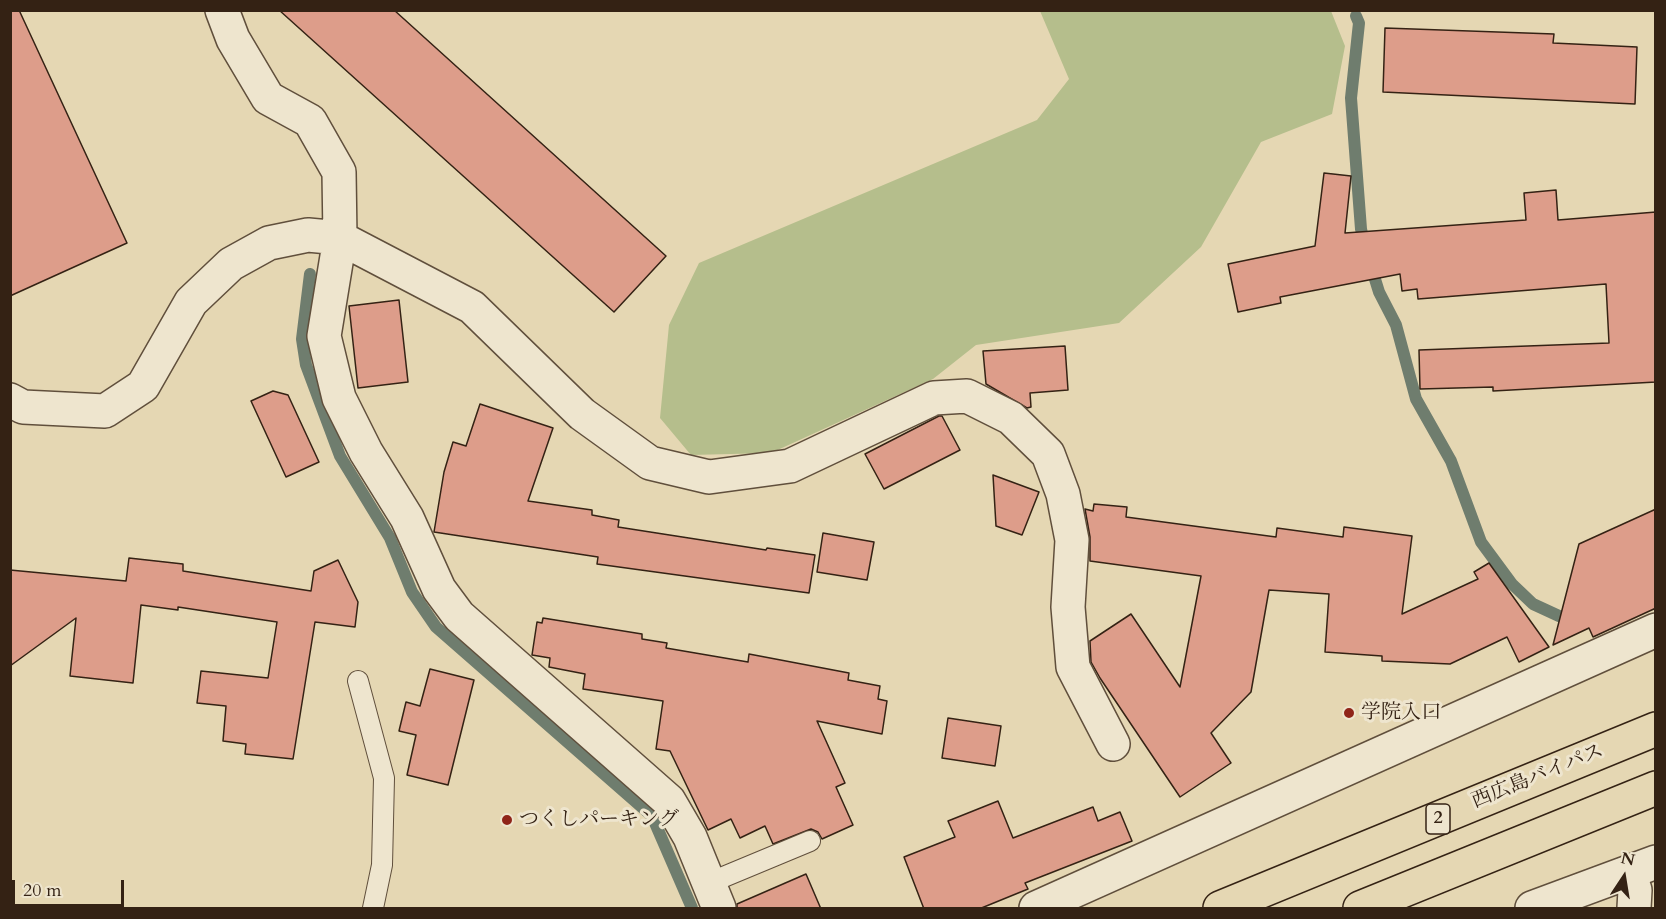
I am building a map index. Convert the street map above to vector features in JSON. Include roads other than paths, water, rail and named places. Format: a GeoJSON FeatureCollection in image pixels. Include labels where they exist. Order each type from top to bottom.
{"type":"FeatureCollection","features":[{"type":"Feature","properties":{"kind":"highway","name":"西広島バイパス"},"geometry":{"type":"LineString","coordinates":[[1220,909],[1656,729]]}},
{"type":"Feature","properties":{"kind":"highway"},"geometry":{"type":"LineString","coordinates":[[1360,909],[1656,788]]}},
{"type":"Feature","properties":{"kind":"street"},"geometry":{"type":"LineString","coordinates":[[222,10],[233,39],[268,98],[310,121],[339,172],[340,238],[324,336],[339,398],[366,452],[407,518],[439,589],[459,616],[669,801],[690,837],[714,896]]}},
{"type":"Feature","properties":{"kind":"street"},"geometry":{"type":"LineString","coordinates":[[10,400],[23,407],[105,411],[143,386],[191,302],[231,264],[269,243],[308,235],[340,238],[472,307],[582,414],[650,463],[709,477],[790,466],[934,398],[967,396],[1011,418],[1048,454],[1063,494],[1072,540],[1068,607],[1073,667],[1113,744]]}},
{"type":"Feature","properties":{"kind":"street"},"geometry":{"type":"LineString","coordinates":[[1036,909],[1656,630]]}},
{"type":"Feature","properties":{"kind":"street"},"geometry":{"type":"LineString","coordinates":[[1532,909],[1642,868]]}},
{"type":"Feature","properties":{"kind":"street"},"geometry":{"type":"LineString","coordinates":[[1634,909],[1635,890],[1642,868]]}},
{"type":"Feature","properties":{"kind":"lane"},"geometry":{"type":"LineString","coordinates":[[358,681],[384,778],[382,865],[374,909]]}},
{"type":"Feature","properties":{"kind":"lane"},"geometry":{"type":"LineString","coordinates":[[714,896],[810,841]]}},
{"type":"Feature","properties":{"kind":"waterway"},"geometry":{"type":"LineString","coordinates":[[1356,16],[1359,23],[1351,98],[1361,229],[1365,246]]}},
{"type":"Feature","properties":{"kind":"waterway"},"geometry":{"type":"LineString","coordinates":[[1370,263],[1379,292],[1396,325],[1416,399],[1451,461],[1481,542],[1512,584],[1533,604],[1559,616]]}},
{"type":"Feature","properties":{"kind":"waterway"},"geometry":{"type":"LineString","coordinates":[[310,274],[302,339],[306,365],[340,456],[390,538],[412,592],[436,627],[652,816],[692,908]]}},
{"type":"Feature","properties":{"kind":"place","name":"学院入口"},"geometry":{"type":"Point","coordinates":[1349,713]}},
{"type":"Feature","properties":{"kind":"place","name":"つくしパーキング"},"geometry":{"type":"Point","coordinates":[507,820]}}]}
